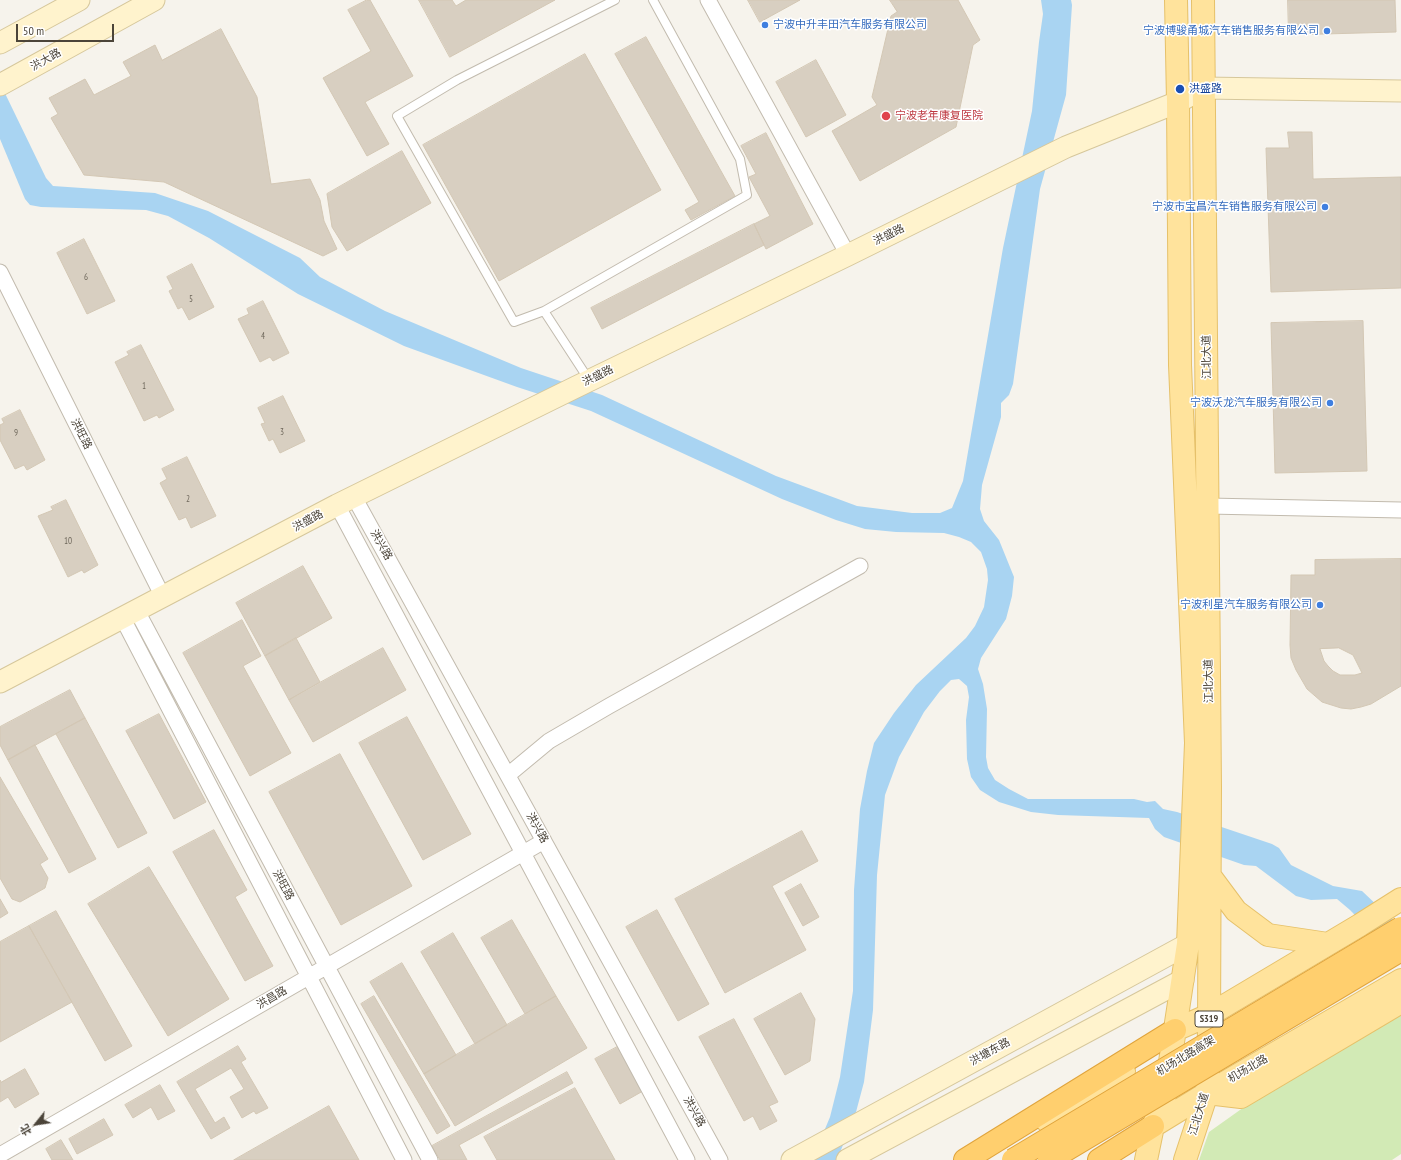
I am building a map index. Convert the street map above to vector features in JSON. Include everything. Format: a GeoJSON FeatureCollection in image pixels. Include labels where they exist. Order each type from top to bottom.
{"type":"FeatureCollection","features":[{"type":"Feature","properties":{"kind":"highway","name":"机场北路高架"},"geometry":{"type":"LineString","coordinates":[[1013,1160],[1401,928]]}},
{"type":"Feature","properties":{"kind":"highway","name":"机场北路高架"},"geometry":{"type":"LineString","coordinates":[[1049,1160],[1401,950]]}},
{"type":"Feature","properties":{"kind":"highway"},"geometry":{"type":"LineString","coordinates":[[965,1160],[1175,1030]]}},
{"type":"Feature","properties":{"kind":"highway"},"geometry":{"type":"LineString","coordinates":[[1099,1160],[1153,1126]]}},
{"type":"Feature","properties":{"kind":"main road","name":"江北大道"},"geometry":{"type":"LineString","coordinates":[[1176,0],[1180,365],[1196,743],[1202,783]]}},
{"type":"Feature","properties":{"kind":"main road","name":"江北大道"},"geometry":{"type":"LineString","coordinates":[[1202,783],[1208,506],[1203,0]]}},
{"type":"Feature","properties":{"kind":"main road"},"geometry":{"type":"LineString","coordinates":[[1146,1160],[1153,1126],[1164,1101],[1188,944],[1203,877],[1202,783]]}},
{"type":"Feature","properties":{"kind":"main road","name":"江北大道"},"geometry":{"type":"LineString","coordinates":[[1185,1160],[1207,1093],[1209,1015],[1203,877]]}},
{"type":"Feature","properties":{"kind":"main road"},"geometry":{"type":"LineString","coordinates":[[1203,877],[1236,911],[1268,935],[1328,944]]}},
{"type":"Feature","properties":{"kind":"main road"},"geometry":{"type":"LineString","coordinates":[[981,1160],[1096,1093],[1175,1030],[1209,1015],[1401,899]]}},
{"type":"Feature","properties":{"kind":"main road"},"geometry":{"type":"LineString","coordinates":[[1095,1160],[1207,1093],[1240,1097],[1393,999],[1401,980]]}},
{"type":"Feature","properties":{"kind":"street"},"geometry":{"type":"LineString","coordinates":[[0,43],[79,0]]}},
{"type":"Feature","properties":{"kind":"street","name":"洪大路"},"geometry":{"type":"LineString","coordinates":[[0,85],[154,0]]}},
{"type":"Feature","properties":{"kind":"street"},"geometry":{"type":"LineString","coordinates":[[708,0],[848,255]]}},
{"type":"Feature","properties":{"kind":"street"},"geometry":{"type":"LineString","coordinates":[[1204,88],[1401,91]]}},
{"type":"Feature","properties":{"kind":"street","name":"洪盛路"},"geometry":{"type":"LineString","coordinates":[[0,682],[346,501],[582,383],[848,255],[1066,147],[1178,102],[1204,88]]}},
{"type":"Feature","properties":{"kind":"street","name":"洪旺路"},"geometry":{"type":"LineString","coordinates":[[0,272],[163,597]]}},
{"type":"Feature","properties":{"kind":"street","name":"洪兴路"},"geometry":{"type":"LineString","coordinates":[[346,501],[508,775],[720,1160]]}},
{"type":"Feature","properties":{"kind":"street","name":"洪兴路"},"geometry":{"type":"LineString","coordinates":[[346,501],[523,853],[686,1160]]}},
{"type":"Feature","properties":{"kind":"street"},"geometry":{"type":"LineString","coordinates":[[1208,506],[1401,510]]}},
{"type":"Feature","properties":{"kind":"street"},"geometry":{"type":"LineString","coordinates":[[508,775],[549,741],[860,566]]}},
{"type":"Feature","properties":{"kind":"street","name":"洪旺路"},"geometry":{"type":"LineString","coordinates":[[130,615],[327,966],[430,1160]]}},
{"type":"Feature","properties":{"kind":"street","name":"洪旺路"},"geometry":{"type":"LineString","coordinates":[[130,615],[309,976],[404,1160]]}},
{"type":"Feature","properties":{"kind":"street","name":"洪昌路"},"geometry":{"type":"LineString","coordinates":[[0,1155],[544,841]]}},
{"type":"Feature","properties":{"kind":"street","name":"洪塘东路"},"geometry":{"type":"LineString","coordinates":[[794,1159],[1188,944]]}},
{"type":"Feature","properties":{"kind":"street"},"geometry":{"type":"LineString","coordinates":[[852,1157],[1183,980]]}},
{"type":"Feature","properties":{"kind":"street"},"geometry":{"type":"LineString","coordinates":[[0,1155],[3,1160]]}},
{"type":"Feature","properties":{"kind":"lane"},"geometry":{"type":"LineString","coordinates":[[615,0],[457,80],[397,116],[514,322],[544,311],[747,195],[740,159],[652,0]]}},
{"type":"Feature","properties":{"kind":"lane"},"geometry":{"type":"LineString","coordinates":[[544,311],[582,383]]}},
{"type":"Feature","properties":{"kind":"green space"},"geometry":{"type":"Polygon","coordinates":[[[1401,1013],[1401,1154],[1392,1160],[1199,1160],[1209,1132],[1247,1105],[1401,1013]]]}},
{"type":"Feature","properties":{"kind":"water"},"geometry":{"type":"Polygon","coordinates":[[[1041,0],[1071,0],[1072,5],[1066,95],[1040,189],[1013,384],[1009,395],[1001,403],[1001,417],[982,485],[980,509],[984,521],[999,540],[1014,577],[1012,596],[1006,619],[981,658],[978,669],[983,684],[987,709],[986,757],[988,768],[995,780],[1028,799],[1134,799],[1147,802],[1155,801],[1163,809],[1177,812],[1272,844],[1279,848],[1291,865],[1333,886],[1362,891],[1401,928],[1401,962],[1350,910],[1337,899],[1311,900],[1296,896],[1256,866],[1244,865],[1164,837],[1155,829],[1149,818],[1058,815],[1031,812],[999,802],[980,790],[971,777],[967,759],[966,720],[969,697],[967,686],[959,679],[951,680],[940,691],[924,712],[899,757],[885,795],[877,875],[873,1010],[864,1082],[856,1112],[837,1160],[812,1160],[830,1117],[840,1077],[853,991],[854,890],[860,809],[874,743],[894,713],[916,685],[966,638],[975,626],[984,607],[988,580],[987,569],[981,552],[971,542],[944,533],[896,532],[865,529],[836,520],[782,499],[591,411],[517,387],[404,346],[298,294],[209,238],[168,216],[146,210],[41,207],[30,205],[25,199],[0,139],[0,83],[46,178],[53,186],[155,193],[208,211],[300,258],[320,277],[385,311],[521,368],[602,395],[776,476],[857,506],[912,513],[940,513],[952,508],[963,481],[1003,248],[1032,111],[1043,14],[1041,0]]]}},
{"type":"Feature","properties":{"kind":"building"},"geometry":{"type":"Polygon","coordinates":[[[367,0],[370,0],[413,76],[365,102],[389,144],[367,156],[323,78],[371,51],[348,10],[367,0]]]}},
{"type":"Feature","properties":{"kind":"building"},"geometry":{"type":"Polygon","coordinates":[[[419,0],[452,0],[456,6],[466,0],[555,0],[450,57],[419,0]]]}},
{"type":"Feature","properties":{"kind":"building"},"geometry":{"type":"Polygon","coordinates":[[[748,0],[800,0],[760,22],[748,0]]]}},
{"type":"Feature","properties":{"kind":"building"},"geometry":{"type":"Polygon","coordinates":[[[890,0],[958,0],[980,40],[973,45],[956,127],[860,181],[832,131],[877,105],[872,97],[891,16],[897,12],[890,0]]]}},
{"type":"Feature","properties":{"kind":"building"},"geometry":{"type":"Polygon","coordinates":[[[1288,0],[1395,0],[1396,32],[1289,35],[1288,0]]]}},
{"type":"Feature","properties":{"kind":"building"},"geometry":{"type":"Polygon","coordinates":[[[221,29],[257,97],[271,184],[310,179],[320,200],[324,221],[337,249],[323,256],[164,182],[84,175],[51,118],[58,114],[49,98],[85,79],[94,95],[131,76],[123,62],[155,45],[162,60],[221,29]]]}},
{"type":"Feature","properties":{"kind":"building"},"geometry":{"type":"Polygon","coordinates":[[[646,37],[735,196],[691,220],[685,210],[699,202],[615,54],[646,37]]]}},
{"type":"Feature","properties":{"kind":"building"},"geometry":{"type":"Polygon","coordinates":[[[585,54],[661,190],[499,281],[423,145],[585,54]]]}},
{"type":"Feature","properties":{"kind":"building"},"geometry":{"type":"Polygon","coordinates":[[[816,60],[846,115],[806,137],[776,82],[816,60]]]}},
{"type":"Feature","properties":{"kind":"building"},"geometry":{"type":"Polygon","coordinates":[[[1288,132],[1312,132],[1313,179],[1401,177],[1401,288],[1271,292],[1266,148],[1289,148],[1288,132]]]}},
{"type":"Feature","properties":{"kind":"building"},"geometry":{"type":"Polygon","coordinates":[[[766,133],[813,224],[766,249],[754,224],[770,216],[749,177],[756,174],[741,146],[766,133]]]}},
{"type":"Feature","properties":{"kind":"building"},"geometry":{"type":"Polygon","coordinates":[[[402,151],[431,203],[347,251],[332,227],[327,194],[402,151]]]}},
{"type":"Feature","properties":{"kind":"building"},"geometry":{"type":"Polygon","coordinates":[[[754,224],[764,245],[602,329],[591,308],[754,224]]]}},
{"type":"Feature","properties":{"kind":"building"},"geometry":{"type":"Polygon","coordinates":[[[84,239],[115,301],[87,314],[57,253],[84,239]]]}},
{"type":"Feature","properties":{"kind":"building"},"geometry":{"type":"Polygon","coordinates":[[[192,264],[214,307],[189,320],[182,307],[178,309],[169,291],[173,289],[167,277],[192,264]]]}},
{"type":"Feature","properties":{"kind":"building"},"geometry":{"type":"Polygon","coordinates":[[[263,301],[289,353],[273,361],[270,357],[260,362],[238,319],[249,314],[247,309],[263,301]]]}},
{"type":"Feature","properties":{"kind":"building"},"geometry":{"type":"Polygon","coordinates":[[[1363,321],[1367,471],[1275,473],[1271,323],[1363,321]]]}},
{"type":"Feature","properties":{"kind":"building"},"geometry":{"type":"Polygon","coordinates":[[[141,345],[174,410],[159,418],[157,415],[144,421],[115,362],[129,355],[127,352],[141,345]]]}},
{"type":"Feature","properties":{"kind":"building"},"geometry":{"type":"Polygon","coordinates":[[[283,396],[305,441],[280,453],[273,439],[269,441],[261,424],[265,423],[258,408],[283,396]]]}},
{"type":"Feature","properties":{"kind":"building"},"geometry":{"type":"Polygon","coordinates":[[[20,410],[45,460],[27,470],[24,465],[15,469],[0,440],[0,425],[4,423],[2,419],[20,410]]]}},
{"type":"Feature","properties":{"kind":"building"},"geometry":{"type":"Polygon","coordinates":[[[187,457],[216,516],[191,528],[186,517],[179,520],[160,483],[167,479],[162,469],[187,457]]]}},
{"type":"Feature","properties":{"kind":"building"},"geometry":{"type":"Polygon","coordinates":[[[66,500],[98,565],[84,573],[82,570],[68,577],[38,516],[53,510],[51,507],[66,500]]]}},
{"type":"Feature","properties":{"kind":"building"},"geometry":{"type":"Polygon","coordinates":[[[1401,559],[1401,686],[1371,704],[1351,709],[1341,708],[1322,702],[1307,689],[1291,658],[1291,575],[1315,575],[1315,560],[1401,559]],[[1339,648],[1320,649],[1324,661],[1333,671],[1340,675],[1355,675],[1362,673],[1353,655],[1339,648]]]}},
{"type":"Feature","properties":{"kind":"building"},"geometry":{"type":"Polygon","coordinates":[[[303,566],[332,618],[265,656],[236,603],[303,566]]]}},
{"type":"Feature","properties":{"kind":"building"},"geometry":{"type":"Polygon","coordinates":[[[242,620],[261,656],[243,666],[291,753],[250,776],[183,653],[242,620]]]}},
{"type":"Feature","properties":{"kind":"building"},"geometry":{"type":"Polygon","coordinates":[[[296,638],[320,682],[289,700],[265,656],[296,638]]]}},
{"type":"Feature","properties":{"kind":"building"},"geometry":{"type":"Polygon","coordinates":[[[383,648],[406,690],[313,742],[289,700],[383,648]]]}},
{"type":"Feature","properties":{"kind":"building"},"geometry":{"type":"Polygon","coordinates":[[[70,690],[85,718],[8,760],[0,745],[0,727],[70,690]]]}},
{"type":"Feature","properties":{"kind":"building"},"geometry":{"type":"Polygon","coordinates":[[[159,714],[206,802],[174,819],[126,731],[159,714]]]}},
{"type":"Feature","properties":{"kind":"building"},"geometry":{"type":"Polygon","coordinates":[[[407,717],[471,834],[423,860],[359,743],[407,717]]]}},
{"type":"Feature","properties":{"kind":"building"},"geometry":{"type":"Polygon","coordinates":[[[85,718],[147,833],[118,848],[56,734],[85,718]]]}},
{"type":"Feature","properties":{"kind":"building"},"geometry":{"type":"Polygon","coordinates":[[[35,745],[96,859],[69,873],[8,760],[35,745]]]}},
{"type":"Feature","properties":{"kind":"building"},"geometry":{"type":"Polygon","coordinates":[[[340,754],[412,886],[341,925],[269,792],[340,754]]]}},
{"type":"Feature","properties":{"kind":"building"},"geometry":{"type":"Polygon","coordinates":[[[0,777],[48,859],[40,864],[48,878],[45,888],[20,902],[12,899],[0,878],[0,777]]]}},
{"type":"Feature","properties":{"kind":"building"},"geometry":{"type":"Polygon","coordinates":[[[214,830],[247,890],[235,897],[273,966],[245,981],[173,852],[214,830]]]}},
{"type":"Feature","properties":{"kind":"building"},"geometry":{"type":"Polygon","coordinates":[[[802,831],[818,861],[772,886],[806,950],[725,993],[675,899],[802,831]]]}},
{"type":"Feature","properties":{"kind":"building"},"geometry":{"type":"Polygon","coordinates":[[[149,867],[229,999],[168,1036],[88,904],[149,867]]]}},
{"type":"Feature","properties":{"kind":"building"},"geometry":{"type":"Polygon","coordinates":[[[801,884],[819,917],[803,926],[785,893],[801,884]]]}},
{"type":"Feature","properties":{"kind":"building"},"geometry":{"type":"Polygon","coordinates":[[[0,899],[8,913],[0,918],[0,899]]]}},
{"type":"Feature","properties":{"kind":"building"},"geometry":{"type":"Polygon","coordinates":[[[657,910],[709,1004],[678,1021],[626,927],[657,910]]]}},
{"type":"Feature","properties":{"kind":"building"},"geometry":{"type":"Polygon","coordinates":[[[56,911],[132,1046],[105,1061],[29,926],[56,911]]]}},
{"type":"Feature","properties":{"kind":"building"},"geometry":{"type":"Polygon","coordinates":[[[512,920],[556,996],[525,1014],[481,938],[512,920]]]}},
{"type":"Feature","properties":{"kind":"building"},"geometry":{"type":"Polygon","coordinates":[[[29,926],[72,1002],[0,1042],[0,942],[29,926]]]}},
{"type":"Feature","properties":{"kind":"building"},"geometry":{"type":"Polygon","coordinates":[[[453,933],[507,1025],[475,1044],[421,952],[453,933]]]}},
{"type":"Feature","properties":{"kind":"building"},"geometry":{"type":"Polygon","coordinates":[[[402,963],[456,1055],[424,1074],[370,982],[402,963]]]}},
{"type":"Feature","properties":{"kind":"building"},"geometry":{"type":"Polygon","coordinates":[[[801,993],[815,1019],[810,1061],[785,1075],[754,1019],[801,993]]]}},
{"type":"Feature","properties":{"kind":"building"},"geometry":{"type":"Polygon","coordinates":[[[374,996],[450,1126],[437,1134],[361,1004],[374,996]]]}},
{"type":"Feature","properties":{"kind":"building"},"geometry":{"type":"Polygon","coordinates":[[[556,996],[587,1048],[455,1126],[424,1074],[556,996]]]}},
{"type":"Feature","properties":{"kind":"building"},"geometry":{"type":"Polygon","coordinates":[[[734,1019],[778,1102],[769,1106],[777,1121],[760,1130],[753,1116],[744,1121],[699,1037],[734,1019]]]}},
{"type":"Feature","properties":{"kind":"building"},"geometry":{"type":"Polygon","coordinates":[[[238,1046],[246,1059],[241,1062],[268,1108],[256,1114],[254,1111],[242,1118],[230,1097],[244,1089],[231,1068],[195,1089],[215,1123],[224,1117],[230,1128],[211,1139],[177,1082],[238,1046]]]}},
{"type":"Feature","properties":{"kind":"building"},"geometry":{"type":"Polygon","coordinates":[[[619,1046],[643,1091],[620,1104],[595,1059],[619,1046]]]}},
{"type":"Feature","properties":{"kind":"building"},"geometry":{"type":"Polygon","coordinates":[[[25,1069],[39,1094],[15,1108],[8,1097],[0,1102],[0,1080],[1,1082],[25,1069]]]}},
{"type":"Feature","properties":{"kind":"building"},"geometry":{"type":"Polygon","coordinates":[[[567,1072],[573,1083],[459,1145],[467,1160],[440,1160],[432,1146],[567,1072]]]}},
{"type":"Feature","properties":{"kind":"building"},"geometry":{"type":"Polygon","coordinates":[[[160,1085],[175,1111],[158,1120],[151,1107],[133,1118],[125,1105],[160,1085]]]}},
{"type":"Feature","properties":{"kind":"building"},"geometry":{"type":"Polygon","coordinates":[[[575,1088],[615,1160],[497,1160],[484,1137],[575,1088]]]}},
{"type":"Feature","properties":{"kind":"building"},"geometry":{"type":"Polygon","coordinates":[[[329,1106],[359,1160],[234,1160],[329,1106]]]}},
{"type":"Feature","properties":{"kind":"building"},"geometry":{"type":"Polygon","coordinates":[[[104,1119],[113,1135],[77,1154],[69,1139],[104,1119]]]}},
{"type":"Feature","properties":{"kind":"building"},"geometry":{"type":"Polygon","coordinates":[[[61,1140],[73,1160],[52,1160],[46,1149],[61,1140]]]}},
{"type":"Feature","properties":{"kind":"place","name":"宁波中升丰田汽车服务有限公司"},"geometry":{"type":"Point","coordinates":[765,25]}},
{"type":"Feature","properties":{"kind":"place","name":"宁波博骏甬城汽车销售服务有限公司"},"geometry":{"type":"Point","coordinates":[1327,31]}},
{"type":"Feature","properties":{"kind":"place","name":"洪盛路"},"geometry":{"type":"Point","coordinates":[1180,89]}},
{"type":"Feature","properties":{"kind":"place","name":"宁波老年康复医院"},"geometry":{"type":"Point","coordinates":[886,116]}},
{"type":"Feature","properties":{"kind":"place","name":"宁波市宝昌汽车销售服务有限公司"},"geometry":{"type":"Point","coordinates":[1325,207]}},
{"type":"Feature","properties":{"kind":"place","name":"宁波沃龙汽车服务有限公司"},"geometry":{"type":"Point","coordinates":[1330,403]}},
{"type":"Feature","properties":{"kind":"place","name":"宁波利星汽车服务有限公司"},"geometry":{"type":"Point","coordinates":[1320,605]}}]}
